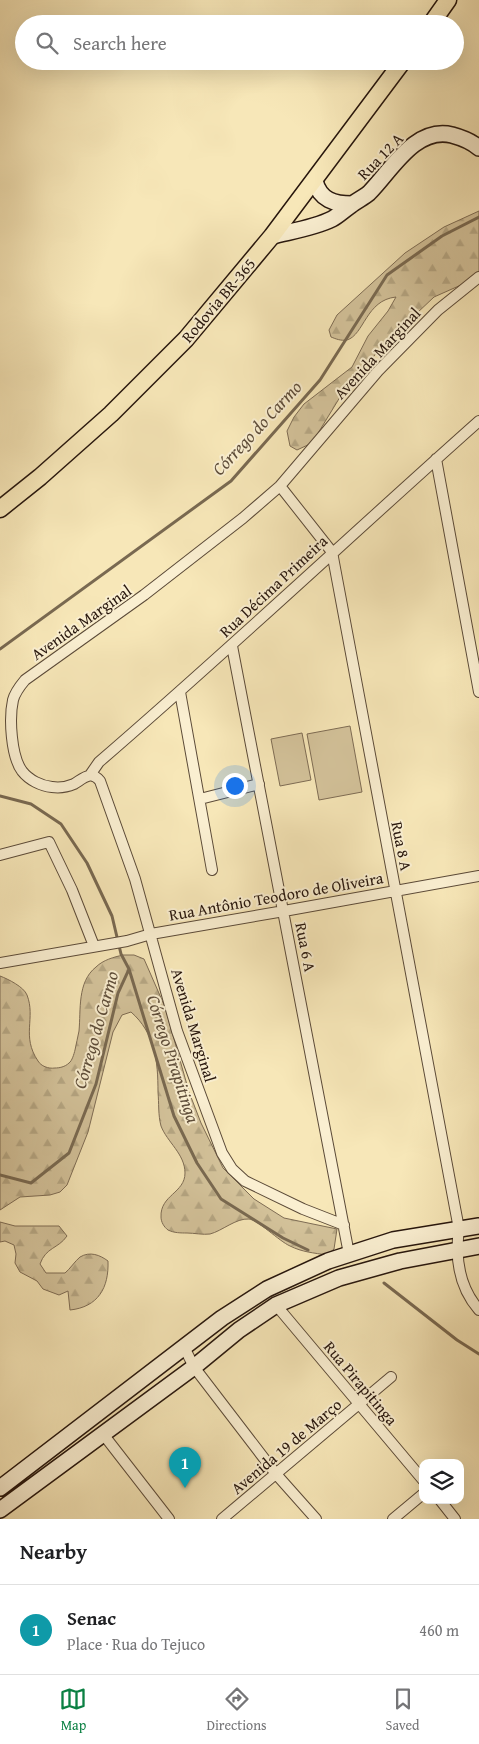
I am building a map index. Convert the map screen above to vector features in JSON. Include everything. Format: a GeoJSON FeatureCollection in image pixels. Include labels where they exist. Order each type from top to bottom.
{"type":"FeatureCollection","features":[{"type":"Feature","properties":{"kind":"main road"},"geometry":{"type":"LineString","coordinates":[[437,15],[448,0]]}},
{"type":"Feature","properties":{"kind":"main road","name":"Rodovia BR-365"},"geometry":{"type":"LineString","coordinates":[[0,509],[40,477],[111,414],[186,339],[272,236],[396,70]]}},
{"type":"Feature","properties":{"kind":"main road","name":"Rua 12 A"},"geometry":{"type":"LineString","coordinates":[[272,236],[332,219],[368,193],[393,165],[425,136],[448,134],[461,137],[479,148]]}},
{"type":"Feature","properties":{"kind":"main road"},"geometry":{"type":"LineString","coordinates":[[315,181],[320,193],[330,200],[342,204],[352,204]]}},
{"type":"Feature","properties":{"kind":"main road"},"geometry":{"type":"LineString","coordinates":[[0,1488],[222,1318],[266,1289],[328,1261],[393,1240],[479,1226]]}},
{"type":"Feature","properties":{"kind":"main road"},"geometry":{"type":"LineString","coordinates":[[0,1510],[194,1367],[239,1330],[276,1305],[339,1278],[400,1261],[479,1246]]}},
{"type":"Feature","properties":{"kind":"street","name":"Avenida Marginal"},"geometry":{"type":"LineString","coordinates":[[344,1225],[302,1209],[245,1180],[232,1169],[222,1153],[177,1031],[151,934],[107,797],[100,781],[96,776],[90,775],[65,787],[50,787],[32,781],[21,770],[16,754],[10,720],[13,698],[25,680],[152,589],[243,518],[280,486],[378,371],[438,310],[479,277]]}},
{"type":"Feature","properties":{"kind":"street","name":"Rua Décima Primeira"},"geometry":{"type":"LineString","coordinates":[[90,775],[99,762],[232,646],[332,552],[479,421]]}},
{"type":"Feature","properties":{"kind":"street"},"geometry":{"type":"LineString","coordinates":[[436,459],[479,692]]}},
{"type":"Feature","properties":{"kind":"street","name":"Rua 8 A"},"geometry":{"type":"LineString","coordinates":[[280,486],[332,552],[459,1229],[459,1274],[464,1287],[479,1310]]}},
{"type":"Feature","properties":{"kind":"street","name":"Rua 6 A"},"geometry":{"type":"LineString","coordinates":[[232,646],[349,1254]]}},
{"type":"Feature","properties":{"kind":"street"},"geometry":{"type":"LineString","coordinates":[[180,692],[212,870]]}},
{"type":"Feature","properties":{"kind":"street"},"geometry":{"type":"LineString","coordinates":[[200,799],[259,784]]}},
{"type":"Feature","properties":{"kind":"street"},"geometry":{"type":"LineString","coordinates":[[0,856],[49,842],[72,890],[94,946]]}},
{"type":"Feature","properties":{"kind":"street","name":"Rua Antônio Teodoro de Oliveira"},"geometry":{"type":"LineString","coordinates":[[0,963],[127,941],[151,934],[479,876]]}},
{"type":"Feature","properties":{"kind":"street","name":"Rua Pirapitinga"},"geometry":{"type":"LineString","coordinates":[[276,1305],[419,1475]]}},
{"type":"Feature","properties":{"kind":"street"},"geometry":{"type":"LineString","coordinates":[[184,1347],[194,1367],[276,1474],[316,1519]]}},
{"type":"Feature","properties":{"kind":"street","name":"Avenida 19 de Março"},"geometry":{"type":"LineString","coordinates":[[222,1519],[391,1377]]}},
{"type":"Feature","properties":{"kind":"street"},"geometry":{"type":"LineString","coordinates":[[103,1434],[169,1519]]}},
{"type":"Feature","properties":{"kind":"street"},"geometry":{"type":"LineString","coordinates":[[393,1519],[419,1497]]}},
{"type":"Feature","properties":{"kind":"street"},"geometry":{"type":"LineString","coordinates":[[443,1504],[455,1519]]}},
{"type":"Feature","properties":{"kind":"green space"},"geometry":{"type":"Polygon","coordinates":[[[479,211],[479,277],[434,297],[416,314],[401,333],[386,341],[362,371],[348,384],[312,443],[297,450],[290,446],[287,431],[294,417],[304,404],[352,367],[368,336],[388,311],[396,297],[378,304],[358,332],[347,340],[331,337],[329,330],[337,315],[405,253],[444,227],[479,211]]]}},
{"type":"Feature","properties":{"kind":"green space"},"geometry":{"type":"Polygon","coordinates":[[[350,726],[362,792],[319,800],[307,734],[350,726]]]}},
{"type":"Feature","properties":{"kind":"green space"},"geometry":{"type":"Polygon","coordinates":[[[302,733],[311,780],[280,786],[271,739],[302,733]]]}},
{"type":"Feature","properties":{"kind":"green space"},"geometry":{"type":"Polygon","coordinates":[[[123,955],[134,955],[144,959],[165,1007],[189,1092],[201,1123],[223,1168],[254,1199],[284,1218],[337,1229],[334,1249],[327,1255],[304,1251],[290,1246],[258,1223],[249,1219],[239,1220],[210,1234],[175,1232],[165,1227],[161,1219],[162,1210],[164,1204],[184,1180],[184,1166],[179,1154],[161,1126],[154,1048],[145,1029],[131,1012],[122,1015],[113,1032],[88,1132],[67,1185],[60,1192],[50,1195],[20,1197],[0,1210],[0,976],[19,986],[27,995],[30,1012],[30,1043],[38,1061],[47,1068],[60,1067],[70,1062],[74,1053],[79,1031],[81,997],[86,980],[90,973],[99,965],[109,959],[123,955]]]}},
{"type":"Feature","properties":{"kind":"green space"},"geometry":{"type":"Polygon","coordinates":[[[0,1222],[15,1226],[59,1226],[67,1236],[45,1254],[40,1264],[46,1273],[65,1273],[80,1257],[87,1254],[98,1256],[108,1261],[106,1280],[100,1294],[88,1305],[70,1310],[68,1291],[59,1295],[43,1289],[37,1281],[20,1272],[15,1263],[14,1245],[5,1241],[0,1242],[0,1222]]]}},
{"type":"Feature","properties":{"kind":"waterway","name":"Córrego do Carmo"},"geometry":{"type":"LineString","coordinates":[[0,649],[231,481],[320,380],[387,275],[442,236],[479,217]]}},
{"type":"Feature","properties":{"kind":"waterway","name":"Córrego Pirapitinga"},"geometry":{"type":"LineString","coordinates":[[0,796],[31,804],[61,824],[87,863],[112,916],[121,954],[129,969],[174,1116],[197,1163],[221,1199],[283,1238],[308,1250]]}},
{"type":"Feature","properties":{"kind":"waterway","name":"Córrego do Carmo"},"geometry":{"type":"LineString","coordinates":[[0,1175],[31,1183],[69,1153],[96,1084],[118,993],[129,969]]}},
{"type":"Feature","properties":{"kind":"waterway","name":"Córrego Pirapitinga"},"geometry":{"type":"LineString","coordinates":[[384,1283],[457,1340],[479,1354]]}},
{"type":"Feature","properties":{"kind":"place","name":"Senac"},"geometry":{"type":"Point","coordinates":[185,1488]}}]}
